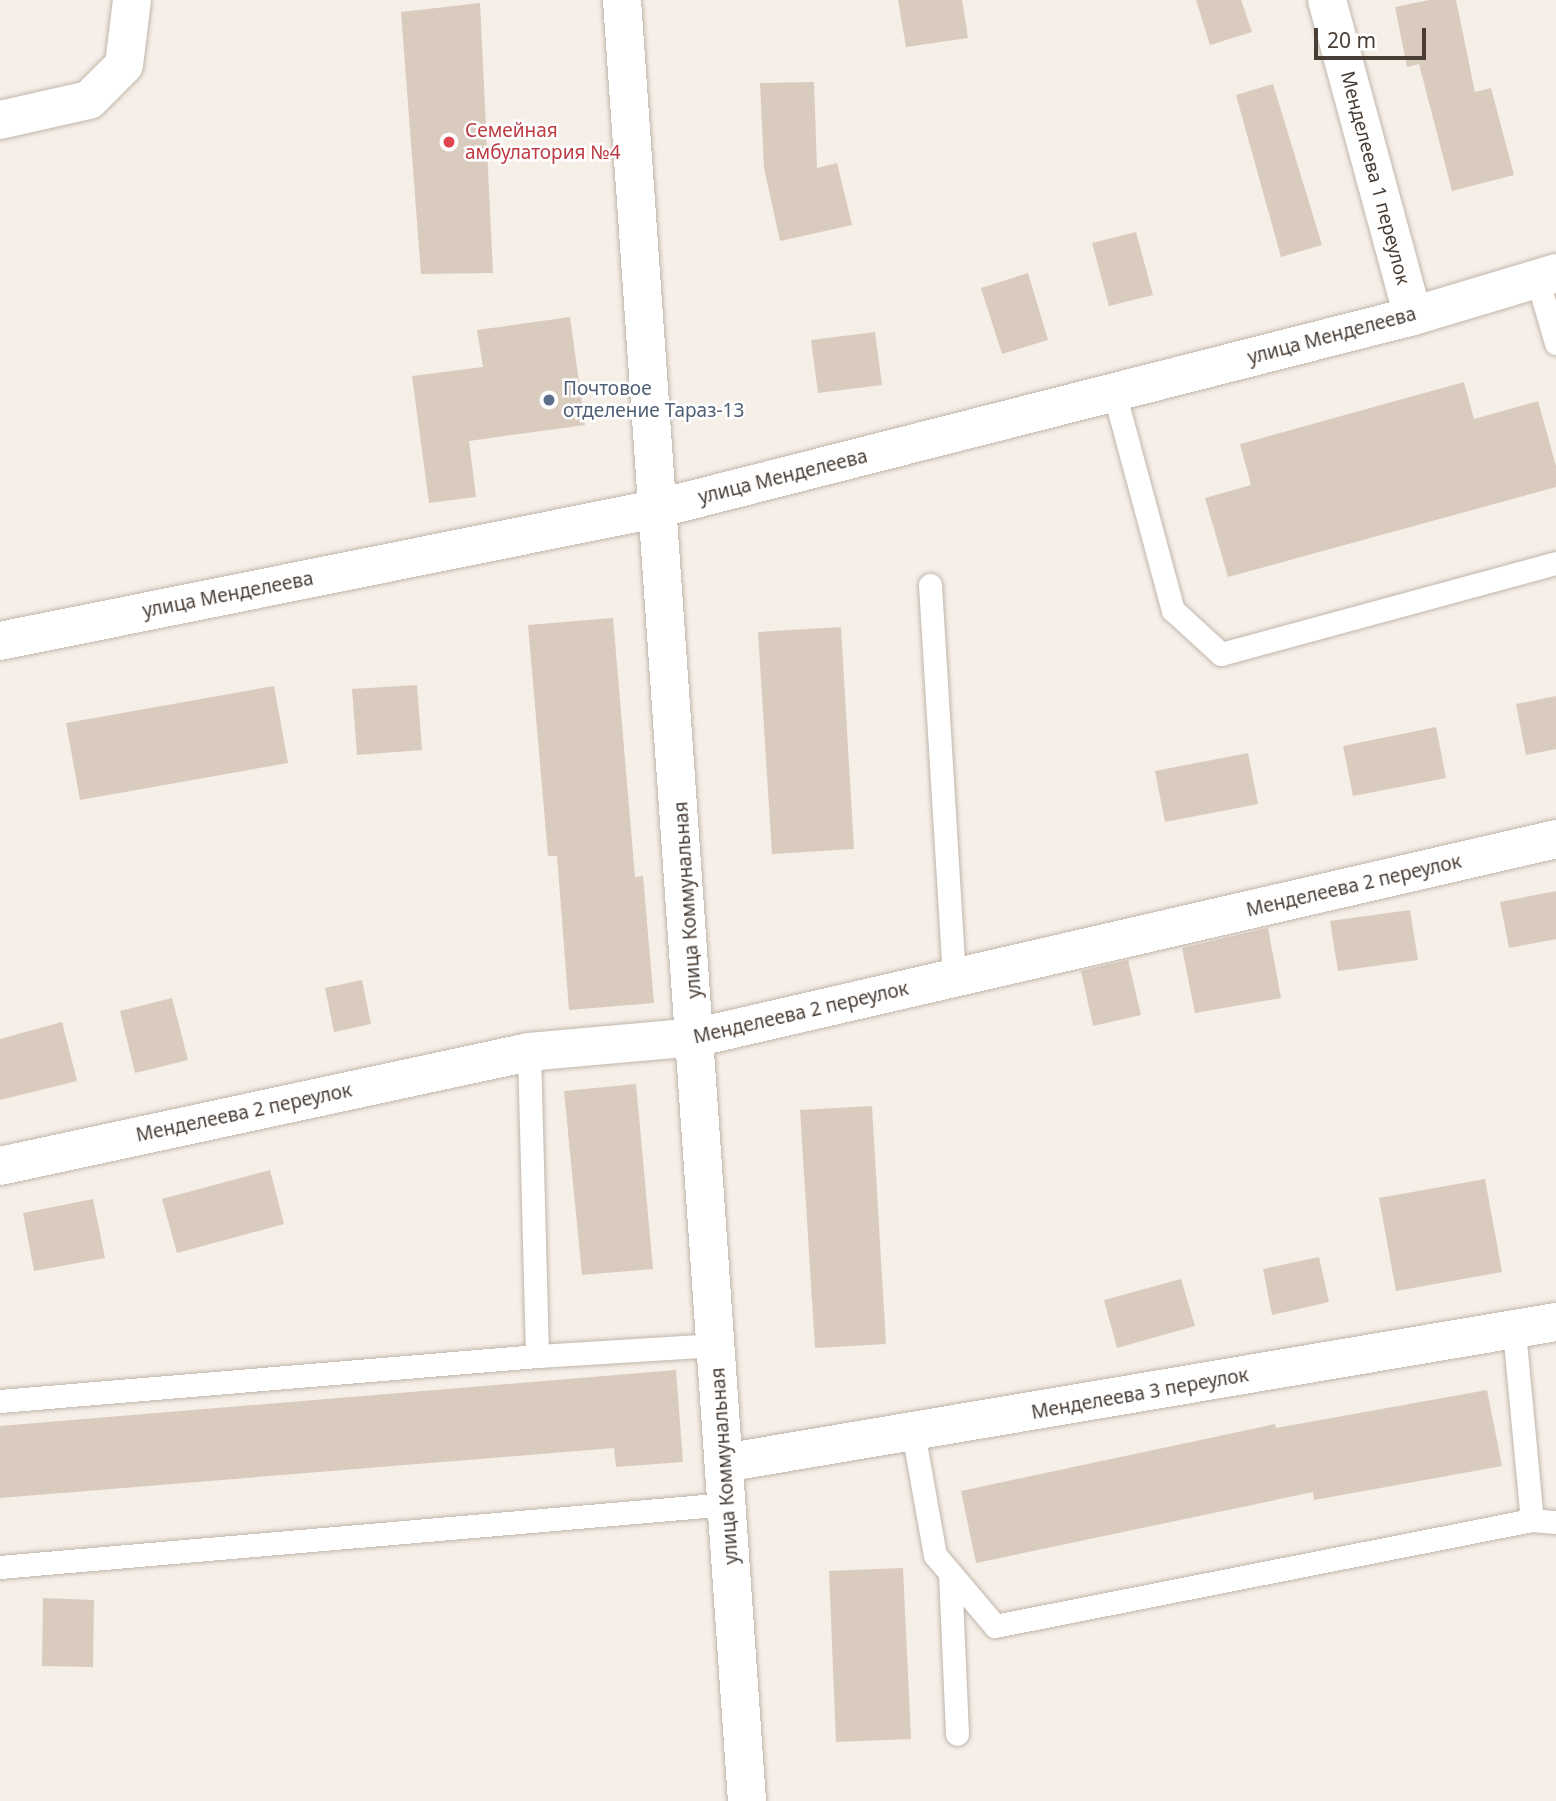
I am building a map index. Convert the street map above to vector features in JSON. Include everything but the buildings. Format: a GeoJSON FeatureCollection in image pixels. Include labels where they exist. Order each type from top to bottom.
{"type":"FeatureCollection","features":[{"type":"Feature","properties":{"kind":"street"},"geometry":{"type":"LineString","coordinates":[[0,120],[89,100],[124,65],[132,0]]}},
{"type":"Feature","properties":{"kind":"street","name":"улица Коммунальная"},"geometry":{"type":"LineString","coordinates":[[622,0],[698,1037],[747,1801]]}},
{"type":"Feature","properties":{"kind":"street","name":"Менделеева 1 переулок"},"geometry":{"type":"LineString","coordinates":[[1327,0],[1413,316]]}},
{"type":"Feature","properties":{"kind":"street","name":"улица Менделеева"},"geometry":{"type":"LineString","coordinates":[[0,641],[660,508],[1413,316],[1546,275]]}},
{"type":"Feature","properties":{"kind":"street","name":"Менделеева 2 переулок"},"geometry":{"type":"LineString","coordinates":[[0,1166],[529,1052],[698,1037],[1556,839]]}},
{"type":"Feature","properties":{"kind":"street","name":"Менделеева 3 переулок"},"geometry":{"type":"LineString","coordinates":[[724,1463],[1556,1322]]}},
{"type":"Feature","properties":{"kind":"lane"},"geometry":{"type":"LineString","coordinates":[[1546,275],[1556,343]]}},
{"type":"Feature","properties":{"kind":"lane"},"geometry":{"type":"LineString","coordinates":[[1114,392],[1173,610],[1221,654],[1556,564]]}},
{"type":"Feature","properties":{"kind":"lane"},"geometry":{"type":"LineString","coordinates":[[930,585],[954,978]]}},
{"type":"Feature","properties":{"kind":"lane"},"geometry":{"type":"LineString","coordinates":[[529,1052],[537,1356]]}},
{"type":"Feature","properties":{"kind":"lane"},"geometry":{"type":"LineString","coordinates":[[1514,1331],[1532,1520]]}},
{"type":"Feature","properties":{"kind":"lane"},"geometry":{"type":"LineString","coordinates":[[0,1401],[537,1356],[717,1346]]}},
{"type":"Feature","properties":{"kind":"lane"},"geometry":{"type":"LineString","coordinates":[[913,1432],[935,1555],[995,1626],[1532,1520],[1556,1522]]}},
{"type":"Feature","properties":{"kind":"lane"},"geometry":{"type":"LineString","coordinates":[[0,1567],[727,1504]]}},
{"type":"Feature","properties":{"kind":"lane"},"geometry":{"type":"LineString","coordinates":[[950,1573],[957,1734]]}},
{"type":"Feature","properties":{"kind":"place","name":"Семейная амбулатория №4"},"geometry":{"type":"Point","coordinates":[449,142]}},
{"type":"Feature","properties":{"kind":"place","name":"Почтовое отделение Тараз-13"},"geometry":{"type":"Point","coordinates":[549,400]}}]}
